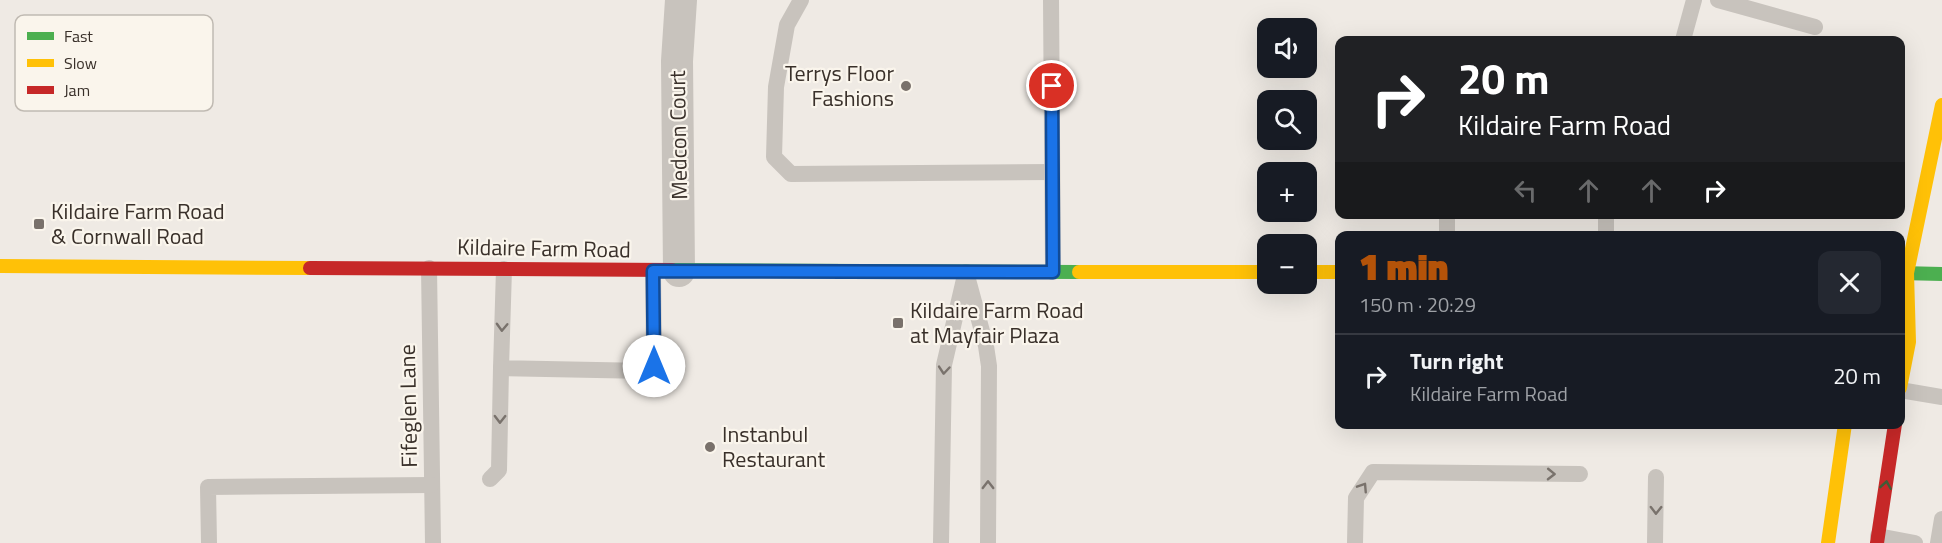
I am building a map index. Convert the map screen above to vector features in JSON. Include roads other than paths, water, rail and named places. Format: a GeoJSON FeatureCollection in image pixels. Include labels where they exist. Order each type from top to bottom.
{"type":"FeatureCollection","features":[{"type":"Feature","properties":{"kind":"main road"},"geometry":{"type":"LineString","coordinates":[[1905,267],[1942,105]]}},
{"type":"Feature","properties":{"kind":"main road","name":"Kildaire Farm Road"},"geometry":{"type":"LineString","coordinates":[[0,266],[666,271],[1257,272]]}},
{"type":"Feature","properties":{"kind":"main road"},"geometry":{"type":"LineString","coordinates":[[1317,272],[1335,272]]}},
{"type":"Feature","properties":{"kind":"main road"},"geometry":{"type":"LineString","coordinates":[[1905,276],[1942,274]]}},
{"type":"Feature","properties":{"kind":"main road"},"geometry":{"type":"LineString","coordinates":[[1905,298],[1909,342],[1905,363]]}},
{"type":"Feature","properties":{"kind":"main road"},"geometry":{"type":"LineString","coordinates":[[1828,543],[1844,429]]}},
{"type":"Feature","properties":{"kind":"main road"},"geometry":{"type":"LineString","coordinates":[[1877,539],[1894,429]]}},
{"type":"Feature","properties":{"kind":"street","name":"Medcon Court"},"geometry":{"type":"LineString","coordinates":[[666,271],[681,0]]}},
{"type":"Feature","properties":{"kind":"lane"},"geometry":{"type":"LineString","coordinates":[[801,0],[787,26],[776,87],[774,157],[791,174],[1052,172]]}},
{"type":"Feature","properties":{"kind":"lane"},"geometry":{"type":"LineString","coordinates":[[1051,0],[1053,272]]}},
{"type":"Feature","properties":{"kind":"lane"},"geometry":{"type":"LineString","coordinates":[[1684,36],[1694,0]]}},
{"type":"Feature","properties":{"kind":"lane"},"geometry":{"type":"LineString","coordinates":[[1718,0],[1815,27]]}},
{"type":"Feature","properties":{"kind":"lane","name":"Fifeglen Lane"},"geometry":{"type":"LineString","coordinates":[[429,268],[433,543]]}},
{"type":"Feature","properties":{"kind":"lane"},"geometry":{"type":"LineString","coordinates":[[495,475],[504,269]]}},
{"type":"Feature","properties":{"kind":"lane"},"geometry":{"type":"LineString","coordinates":[[501,368],[647,371],[654,366],[666,271]]}},
{"type":"Feature","properties":{"kind":"lane"},"geometry":{"type":"LineString","coordinates":[[941,543],[944,365],[966,272]]}},
{"type":"Feature","properties":{"kind":"lane"},"geometry":{"type":"LineString","coordinates":[[966,272],[986,346],[989,366],[988,543]]}},
{"type":"Feature","properties":{"kind":"lane"},"geometry":{"type":"LineString","coordinates":[[1905,390],[1942,397]]}},
{"type":"Feature","properties":{"kind":"lane"},"geometry":{"type":"LineString","coordinates":[[1355,543],[1356,498],[1373,472],[1580,474]]}},
{"type":"Feature","properties":{"kind":"lane"},"geometry":{"type":"LineString","coordinates":[[1655,543],[1656,477]]}},
{"type":"Feature","properties":{"kind":"lane"},"geometry":{"type":"LineString","coordinates":[[209,543],[208,487],[431,484]]}},
{"type":"Feature","properties":{"kind":"lane"},"geometry":{"type":"LineString","coordinates":[[1938,543],[1942,519]]}},
{"type":"Feature","properties":{"kind":"lane"},"geometry":{"type":"LineString","coordinates":[[1877,539],[1915,543]]}},
{"type":"Feature","properties":{"kind":"place","name":"Terrys Floor Fashions"},"geometry":{"type":"Point","coordinates":[906,86]}},
{"type":"Feature","properties":{"kind":"place","name":"Kildaire Farm Road & Cornwall Road"},"geometry":{"type":"Point","coordinates":[39,224]}},
{"type":"Feature","properties":{"kind":"place","name":"Kildaire Farm Road at Mayfair Plaza"},"geometry":{"type":"Point","coordinates":[898,323]}},
{"type":"Feature","properties":{"kind":"place","name":"Instanbul Restaurant"},"geometry":{"type":"Point","coordinates":[710,447]}}]}
